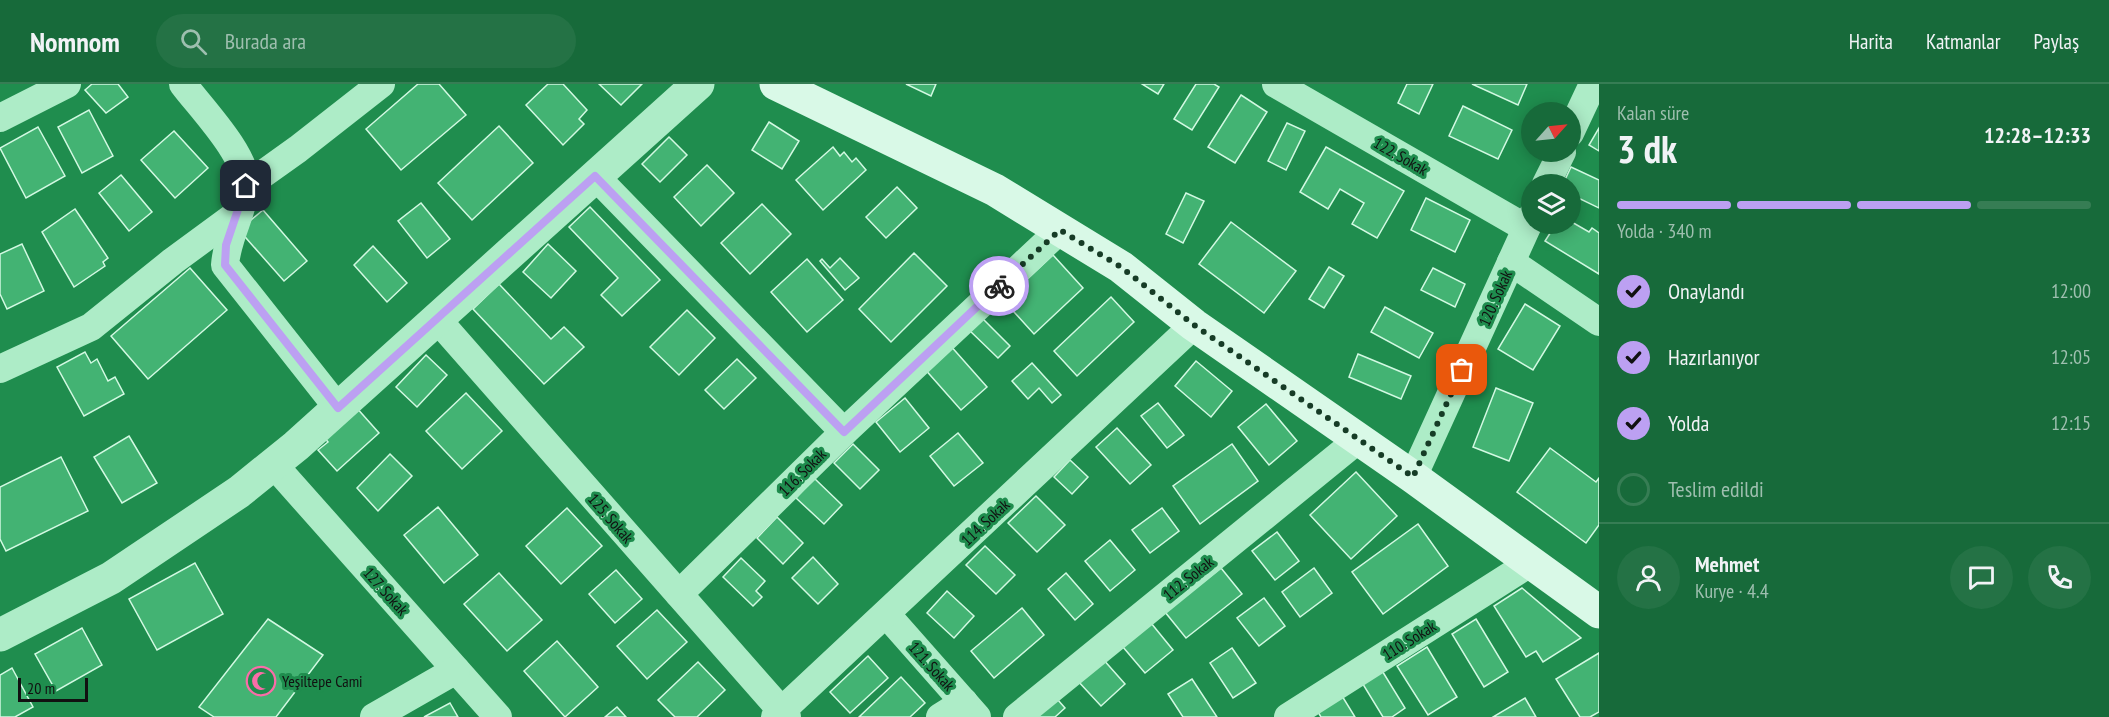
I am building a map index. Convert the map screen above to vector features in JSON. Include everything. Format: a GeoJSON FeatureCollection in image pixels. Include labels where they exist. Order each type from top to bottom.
{"type":"FeatureCollection","features":[{"type":"Feature","properties":{"kind":"main road"},"geometry":{"type":"LineString","coordinates":[[776,84],[995,190],[1121,267],[1194,325],[1413,477],[1599,612]]}},
{"type":"Feature","properties":{"kind":"street"},"geometry":{"type":"LineString","coordinates":[[0,118],[67,84]]}},
{"type":"Feature","properties":{"kind":"street"},"geometry":{"type":"LineString","coordinates":[[183,84],[238,156],[244,170],[246,186],[226,245],[225,265],[338,408]]}},
{"type":"Feature","properties":{"kind":"street"},"geometry":{"type":"LineString","coordinates":[[246,186],[298,149],[381,84]]}},
{"type":"Feature","properties":{"kind":"street"},"geometry":{"type":"LineString","coordinates":[[0,635],[111,578],[239,492],[274,465],[698,84]]}},
{"type":"Feature","properties":{"kind":"street","name":"122. Sokak"},"geometry":{"type":"LineString","coordinates":[[1276,84],[1521,218]]}},
{"type":"Feature","properties":{"kind":"street"},"geometry":{"type":"LineString","coordinates":[[1581,110],[1593,84]]}},
{"type":"Feature","properties":{"kind":"street"},"geometry":{"type":"LineString","coordinates":[[595,176],[844,432]]}},
{"type":"Feature","properties":{"kind":"street"},"geometry":{"type":"LineString","coordinates":[[0,369],[91,327],[237,213]]}},
{"type":"Feature","properties":{"kind":"street","name":"116. Sokak"},"geometry":{"type":"LineString","coordinates":[[678,594],[844,432],[1060,230]]}},
{"type":"Feature","properties":{"kind":"street","name":"120. Sokak"},"geometry":{"type":"LineString","coordinates":[[1413,477],[1524,234]]}},
{"type":"Feature","properties":{"kind":"street"},"geometry":{"type":"LineString","coordinates":[[1511,262],[1599,322]]}},
{"type":"Feature","properties":{"kind":"street","name":"125. Sokak"},"geometry":{"type":"LineString","coordinates":[[436,318],[781,715]]}},
{"type":"Feature","properties":{"kind":"street","name":"114. Sokak"},"geometry":{"type":"LineString","coordinates":[[781,715],[1194,325]]}},
{"type":"Feature","properties":{"kind":"street","name":"112. Sokak"},"geometry":{"type":"LineString","coordinates":[[1017,717],[1359,439]]}},
{"type":"Feature","properties":{"kind":"street","name":"127. Sokak"},"geometry":{"type":"LineString","coordinates":[[274,465],[498,717]]}},
{"type":"Feature","properties":{"kind":"street","name":"110. Sokak"},"geometry":{"type":"LineString","coordinates":[[1288,717],[1530,563]]}},
{"type":"Feature","properties":{"kind":"street","name":"121. Sokak"},"geometry":{"type":"LineString","coordinates":[[887,615],[970,710]]}},
{"type":"Feature","properties":{"kind":"street"},"geometry":{"type":"LineString","coordinates":[[374,717],[456,670]]}},
{"type":"Feature","properties":{"kind":"street"},"geometry":{"type":"LineString","coordinates":[[940,717],[970,710]]}},
{"type":"Feature","properties":{"kind":"building"},"geometry":{"type":"Polygon","coordinates":[[[92,84],[118,84],[128,97],[106,113],[85,90],[92,84]]]}},
{"type":"Feature","properties":{"kind":"building"},"geometry":{"type":"Polygon","coordinates":[[[418,84],[439,84],[466,115],[401,170],[366,129],[418,84]]]}},
{"type":"Feature","properties":{"kind":"building"},"geometry":{"type":"Polygon","coordinates":[[[548,84],[563,84],[587,110],[579,119],[584,124],[563,145],[526,105],[548,84]]]}},
{"type":"Feature","properties":{"kind":"building"},"geometry":{"type":"Polygon","coordinates":[[[599,84],[642,84],[621,105],[599,84]]]}},
{"type":"Feature","properties":{"kind":"building"},"geometry":{"type":"Polygon","coordinates":[[[906,84],[936,84],[931,96],[906,84]]]}},
{"type":"Feature","properties":{"kind":"building"},"geometry":{"type":"Polygon","coordinates":[[[1142,84],[1164,84],[1158,94],[1142,84]]]}},
{"type":"Feature","properties":{"kind":"building"},"geometry":{"type":"Polygon","coordinates":[[[1196,84],[1214,84],[1219,87],[1192,130],[1174,119],[1196,84]]]}},
{"type":"Feature","properties":{"kind":"building"},"geometry":{"type":"Polygon","coordinates":[[[1407,84],[1433,84],[1419,114],[1398,103],[1407,84]]]}},
{"type":"Feature","properties":{"kind":"building"},"geometry":{"type":"Polygon","coordinates":[[[1472,84],[1527,84],[1518,105],[1472,84]]]}},
{"type":"Feature","properties":{"kind":"building"},"geometry":{"type":"Polygon","coordinates":[[[1241,95],[1267,112],[1235,163],[1208,147],[1241,95]]]}},
{"type":"Feature","properties":{"kind":"building"},"geometry":{"type":"Polygon","coordinates":[[[1463,106],[1512,130],[1498,159],[1449,136],[1463,106]]]}},
{"type":"Feature","properties":{"kind":"building"},"geometry":{"type":"Polygon","coordinates":[[[89,110],[113,156],[82,173],[58,127],[89,110]]]}},
{"type":"Feature","properties":{"kind":"building"},"geometry":{"type":"Polygon","coordinates":[[[769,122],[799,141],[782,169],[752,150],[769,122]]]}},
{"type":"Feature","properties":{"kind":"building"},"geometry":{"type":"Polygon","coordinates":[[[1287,123],[1305,131],[1286,170],[1268,161],[1287,123]]]}},
{"type":"Feature","properties":{"kind":"building"},"geometry":{"type":"Polygon","coordinates":[[[499,126],[533,163],[472,220],[438,183],[499,126]]]}},
{"type":"Feature","properties":{"kind":"building"},"geometry":{"type":"Polygon","coordinates":[[[38,127],[65,176],[26,198],[0,148],[38,127]]]}},
{"type":"Feature","properties":{"kind":"building"},"geometry":{"type":"Polygon","coordinates":[[[1599,128],[1599,151],[1589,145],[1599,128]]]}},
{"type":"Feature","properties":{"kind":"building"},"geometry":{"type":"Polygon","coordinates":[[[174,131],[208,168],[175,198],[141,160],[174,131]]]}},
{"type":"Feature","properties":{"kind":"building"},"geometry":{"type":"Polygon","coordinates":[[[669,137],[687,155],[660,182],[642,164],[669,137]]]}},
{"type":"Feature","properties":{"kind":"building"},"geometry":{"type":"Polygon","coordinates":[[[833,147],[840,156],[844,152],[852,162],[856,158],[866,170],[823,210],[796,180],[833,147]]]}},
{"type":"Feature","properties":{"kind":"building"},"geometry":{"type":"Polygon","coordinates":[[[1326,147],[1404,191],[1377,238],[1352,224],[1364,203],[1340,189],[1328,209],[1300,192],[1326,147]]]}},
{"type":"Feature","properties":{"kind":"building"},"geometry":{"type":"Polygon","coordinates":[[[707,165],[734,193],[701,226],[674,197],[707,165]]]}},
{"type":"Feature","properties":{"kind":"building"},"geometry":{"type":"Polygon","coordinates":[[[1571,167],[1599,180],[1599,208],[1581,199],[1581,174],[1568,174],[1571,167]]]}},
{"type":"Feature","properties":{"kind":"building"},"geometry":{"type":"Polygon","coordinates":[[[121,175],[152,212],[129,231],[99,193],[121,175]]]}},
{"type":"Feature","properties":{"kind":"building"},"geometry":{"type":"Polygon","coordinates":[[[897,187],[917,208],[886,238],[866,217],[897,187]]]}},
{"type":"Feature","properties":{"kind":"building"},"geometry":{"type":"Polygon","coordinates":[[[1186,193],[1204,201],[1183,243],[1166,234],[1186,193]]]}},
{"type":"Feature","properties":{"kind":"building"},"geometry":{"type":"Polygon","coordinates":[[[1426,198],[1470,220],[1455,252],[1411,230],[1426,198]]]}},
{"type":"Feature","properties":{"kind":"building"},"geometry":{"type":"Polygon","coordinates":[[[421,203],[450,239],[427,258],[398,221],[421,203]]]}},
{"type":"Feature","properties":{"kind":"building"},"geometry":{"type":"Polygon","coordinates":[[[762,204],[791,234],[750,274],[721,243],[762,204]]]}},
{"type":"Feature","properties":{"kind":"building"},"geometry":{"type":"Polygon","coordinates":[[[590,207],[660,280],[622,316],[601,295],[618,278],[569,227],[590,207]]]}},
{"type":"Feature","properties":{"kind":"building"},"geometry":{"type":"Polygon","coordinates":[[[75,209],[108,258],[103,262],[105,266],[74,287],[42,232],[75,209]]]}},
{"type":"Feature","properties":{"kind":"building"},"geometry":{"type":"Polygon","coordinates":[[[263,210],[307,261],[284,281],[239,230],[263,210]]]}},
{"type":"Feature","properties":{"kind":"building"},"geometry":{"type":"Polygon","coordinates":[[[1231,222],[1296,271],[1264,313],[1199,264],[1231,222]]]}},
{"type":"Feature","properties":{"kind":"building"},"geometry":{"type":"Polygon","coordinates":[[[1581,227],[1589,232],[1592,228],[1599,233],[1599,274],[1545,241],[1550,234],[1581,234],[1581,227]]]}},
{"type":"Feature","properties":{"kind":"building"},"geometry":{"type":"Polygon","coordinates":[[[22,244],[44,291],[7,309],[0,294],[0,254],[22,244]]]}},
{"type":"Feature","properties":{"kind":"building"},"geometry":{"type":"Polygon","coordinates":[[[548,244],[576,271],[551,298],[523,272],[548,244]]]}},
{"type":"Feature","properties":{"kind":"building"},"geometry":{"type":"Polygon","coordinates":[[[373,246],[407,283],[387,302],[354,265],[373,246]]]}},
{"type":"Feature","properties":{"kind":"building"},"geometry":{"type":"Polygon","coordinates":[[[914,253],[947,286],[891,342],[859,309],[914,253]]]}},
{"type":"Feature","properties":{"kind":"building"},"geometry":{"type":"Polygon","coordinates":[[[1053,255],[1083,288],[1034,334],[1004,301],[1053,255]]]}},
{"type":"Feature","properties":{"kind":"building"},"geometry":{"type":"Polygon","coordinates":[[[840,258],[859,278],[845,290],[820,261],[822,259],[830,268],[840,258]]]}},
{"type":"Feature","properties":{"kind":"building"},"geometry":{"type":"Polygon","coordinates":[[[807,259],[843,300],[807,332],[771,292],[807,259]]]}},
{"type":"Feature","properties":{"kind":"building"},"geometry":{"type":"Polygon","coordinates":[[[1329,267],[1344,276],[1324,308],[1309,299],[1329,267]]]}},
{"type":"Feature","properties":{"kind":"building"},"geometry":{"type":"Polygon","coordinates":[[[190,268],[227,310],[148,379],[111,336],[190,268]]]}},
{"type":"Feature","properties":{"kind":"building"},"geometry":{"type":"Polygon","coordinates":[[[1433,268],[1465,284],[1455,307],[1421,290],[1433,268]]]}},
{"type":"Feature","properties":{"kind":"building"},"geometry":{"type":"Polygon","coordinates":[[[499,284],[551,339],[564,327],[584,347],[544,384],[473,309],[499,284]]]}},
{"type":"Feature","properties":{"kind":"building"},"geometry":{"type":"Polygon","coordinates":[[[1111,297],[1134,322],[1077,376],[1054,351],[1111,297]]]}},
{"type":"Feature","properties":{"kind":"building"},"geometry":{"type":"Polygon","coordinates":[[[1525,304],[1560,326],[1533,370],[1498,349],[1525,304]]]}},
{"type":"Feature","properties":{"kind":"building"},"geometry":{"type":"Polygon","coordinates":[[[1385,307],[1433,333],[1419,358],[1371,332],[1385,307]]]}},
{"type":"Feature","properties":{"kind":"building"},"geometry":{"type":"Polygon","coordinates":[[[687,310],[715,338],[679,375],[650,347],[687,310]]]}},
{"type":"Feature","properties":{"kind":"building"},"geometry":{"type":"Polygon","coordinates":[[[980,316],[1010,346],[998,358],[968,329],[980,316]]]}},
{"type":"Feature","properties":{"kind":"building"},"geometry":{"type":"Polygon","coordinates":[[[949,344],[987,387],[961,410],[923,367],[949,344]]]}},
{"type":"Feature","properties":{"kind":"building"},"geometry":{"type":"Polygon","coordinates":[[[85,352],[91,363],[97,359],[108,381],[115,377],[124,394],[84,416],[57,367],[85,352]]]}},
{"type":"Feature","properties":{"kind":"building"},"geometry":{"type":"Polygon","coordinates":[[[1358,354],[1411,376],[1401,399],[1349,377],[1358,354]]]}},
{"type":"Feature","properties":{"kind":"building"},"geometry":{"type":"Polygon","coordinates":[[[426,355],[447,375],[417,407],[396,387],[426,355]]]}},
{"type":"Feature","properties":{"kind":"building"},"geometry":{"type":"Polygon","coordinates":[[[737,359],[756,378],[724,409],[705,390],[737,359]]]}},
{"type":"Feature","properties":{"kind":"building"},"geometry":{"type":"Polygon","coordinates":[[[1196,361],[1232,391],[1211,417],[1175,386],[1196,361]]]}},
{"type":"Feature","properties":{"kind":"building"},"geometry":{"type":"Polygon","coordinates":[[[1032,363],[1061,395],[1052,403],[1039,388],[1028,399],[1012,381],[1032,363]]]}},
{"type":"Feature","properties":{"kind":"building"},"geometry":{"type":"Polygon","coordinates":[[[1496,388],[1533,403],[1509,461],[1473,447],[1496,388]]]}},
{"type":"Feature","properties":{"kind":"building"},"geometry":{"type":"Polygon","coordinates":[[[466,393],[502,431],[462,469],[426,431],[466,393]]]}},
{"type":"Feature","properties":{"kind":"building"},"geometry":{"type":"Polygon","coordinates":[[[905,398],[929,428],[900,452],[876,422],[905,398]]]}},
{"type":"Feature","properties":{"kind":"building"},"geometry":{"type":"Polygon","coordinates":[[[1158,403],[1184,435],[1167,448],[1141,416],[1158,403]]]}},
{"type":"Feature","properties":{"kind":"building"},"geometry":{"type":"Polygon","coordinates":[[[1266,404],[1297,441],[1269,465],[1238,427],[1266,404]]]}},
{"type":"Feature","properties":{"kind":"building"},"geometry":{"type":"Polygon","coordinates":[[[355,406],[379,433],[337,471],[318,450],[328,442],[323,436],[355,406]]]}},
{"type":"Feature","properties":{"kind":"building"},"geometry":{"type":"Polygon","coordinates":[[[1117,428],[1151,465],[1130,484],[1096,447],[1117,428]]]}},
{"type":"Feature","properties":{"kind":"building"},"geometry":{"type":"Polygon","coordinates":[[[958,433],[983,463],[954,486],[930,456],[958,433]]]}},
{"type":"Feature","properties":{"kind":"building"},"geometry":{"type":"Polygon","coordinates":[[[129,436],[157,483],[122,503],[94,457],[129,436]]]}},
{"type":"Feature","properties":{"kind":"building"},"geometry":{"type":"Polygon","coordinates":[[[853,444],[879,470],[860,489],[834,463],[853,444]]]}},
{"type":"Feature","properties":{"kind":"building"},"geometry":{"type":"Polygon","coordinates":[[[1232,444],[1258,481],[1200,524],[1173,486],[1232,444]]]}},
{"type":"Feature","properties":{"kind":"building"},"geometry":{"type":"Polygon","coordinates":[[[1550,448],[1596,482],[1599,478],[1599,525],[1586,543],[1517,492],[1550,448]]]}},
{"type":"Feature","properties":{"kind":"building"},"geometry":{"type":"Polygon","coordinates":[[[390,454],[412,476],[378,511],[357,488],[390,454]]]}},
{"type":"Feature","properties":{"kind":"building"},"geometry":{"type":"Polygon","coordinates":[[[61,457],[88,511],[6,551],[0,539],[0,487],[61,457]]]}},
{"type":"Feature","properties":{"kind":"building"},"geometry":{"type":"Polygon","coordinates":[[[1070,460],[1088,477],[1072,494],[1054,477],[1070,460]]]}},
{"type":"Feature","properties":{"kind":"building"},"geometry":{"type":"Polygon","coordinates":[[[1356,472],[1397,516],[1351,559],[1310,515],[1356,472]]]}},
{"type":"Feature","properties":{"kind":"building"},"geometry":{"type":"Polygon","coordinates":[[[814,478],[842,505],[824,524],[796,498],[814,478]]]}},
{"type":"Feature","properties":{"kind":"building"},"geometry":{"type":"Polygon","coordinates":[[[1036,496],[1065,525],[1037,552],[1008,523],[1036,496]]]}},
{"type":"Feature","properties":{"kind":"building"},"geometry":{"type":"Polygon","coordinates":[[[438,507],[478,555],[444,583],[404,535],[438,507]]]}},
{"type":"Feature","properties":{"kind":"building"},"geometry":{"type":"Polygon","coordinates":[[[567,508],[602,546],[561,584],[526,546],[567,508]]]}},
{"type":"Feature","properties":{"kind":"building"},"geometry":{"type":"Polygon","coordinates":[[[1162,508],[1179,531],[1150,553],[1132,530],[1162,508]]]}},
{"type":"Feature","properties":{"kind":"building"},"geometry":{"type":"Polygon","coordinates":[[[777,517],[803,543],[783,564],[757,538],[777,517]]]}},
{"type":"Feature","properties":{"kind":"building"},"geometry":{"type":"Polygon","coordinates":[[[1418,524],[1448,566],[1383,614],[1352,572],[1418,524]]]}},
{"type":"Feature","properties":{"kind":"building"},"geometry":{"type":"Polygon","coordinates":[[[1277,532],[1299,561],[1275,580],[1252,551],[1277,532]]]}},
{"type":"Feature","properties":{"kind":"building"},"geometry":{"type":"Polygon","coordinates":[[[1110,540],[1135,570],[1110,591],[1085,561],[1110,540]]]}},
{"type":"Feature","properties":{"kind":"building"},"geometry":{"type":"Polygon","coordinates":[[[985,546],[1015,575],[996,594],[966,565],[985,546]]]}},
{"type":"Feature","properties":{"kind":"building"},"geometry":{"type":"Polygon","coordinates":[[[813,557],[838,584],[818,604],[792,578],[813,557]]]}},
{"type":"Feature","properties":{"kind":"building"},"geometry":{"type":"Polygon","coordinates":[[[741,558],[765,581],[756,591],[762,597],[753,606],[723,577],[741,558]]]}},
{"type":"Feature","properties":{"kind":"building"},"geometry":{"type":"Polygon","coordinates":[[[195,563],[223,614],[157,650],[129,599],[195,563]]]}},
{"type":"Feature","properties":{"kind":"building"},"geometry":{"type":"Polygon","coordinates":[[[1221,568],[1242,594],[1186,638],[1165,612],[1221,568]]]}},
{"type":"Feature","properties":{"kind":"building"},"geometry":{"type":"Polygon","coordinates":[[[1314,568],[1332,593],[1300,617],[1282,592],[1314,568]]]}},
{"type":"Feature","properties":{"kind":"building"},"geometry":{"type":"Polygon","coordinates":[[[616,570],[642,599],[615,623],[589,594],[616,570]]]}},
{"type":"Feature","properties":{"kind":"building"},"geometry":{"type":"Polygon","coordinates":[[[499,573],[542,620],[507,651],[464,604],[499,573]]]}},
{"type":"Feature","properties":{"kind":"building"},"geometry":{"type":"Polygon","coordinates":[[[1066,573],[1093,604],[1075,620],[1048,589],[1066,573]]]}},
{"type":"Feature","properties":{"kind":"building"},"geometry":{"type":"Polygon","coordinates":[[[1522,588],[1581,638],[1543,662],[1536,651],[1526,657],[1494,606],[1522,588]]]}},
{"type":"Feature","properties":{"kind":"building"},"geometry":{"type":"Polygon","coordinates":[[[947,591],[974,616],[954,638],[927,613],[947,591]]]}},
{"type":"Feature","properties":{"kind":"building"},"geometry":{"type":"Polygon","coordinates":[[[1264,598],[1285,626],[1259,646],[1237,618],[1264,598]]]}},
{"type":"Feature","properties":{"kind":"building"},"geometry":{"type":"Polygon","coordinates":[[[1022,608],[1044,635],[994,678],[971,651],[1022,608]]]}},
{"type":"Feature","properties":{"kind":"building"},"geometry":{"type":"Polygon","coordinates":[[[657,610],[687,642],[647,679],[617,646],[657,610]]]}},
{"type":"Feature","properties":{"kind":"building","name":"Yeşiltepe Cami"},"geometry":{"type":"Polygon","coordinates":[[[268,619],[323,655],[276,717],[214,717],[199,707],[268,619]]]}},
{"type":"Feature","properties":{"kind":"building"},"geometry":{"type":"Polygon","coordinates":[[[1476,619],[1508,672],[1484,687],[1452,634],[1476,619]]]}},
{"type":"Feature","properties":{"kind":"building"},"geometry":{"type":"Polygon","coordinates":[[[1151,623],[1173,650],[1145,673],[1123,647],[1151,623]]]}},
{"type":"Feature","properties":{"kind":"building"},"geometry":{"type":"Polygon","coordinates":[[[82,628],[102,665],[56,691],[35,654],[82,628]]]}},
{"type":"Feature","properties":{"kind":"building"},"geometry":{"type":"Polygon","coordinates":[[[557,641],[598,687],[565,717],[524,671],[557,641]]]}},
{"type":"Feature","properties":{"kind":"building"},"geometry":{"type":"Polygon","coordinates":[[[1427,647],[1457,697],[1428,715],[1397,666],[1427,647]]]}},
{"type":"Feature","properties":{"kind":"building"},"geometry":{"type":"Polygon","coordinates":[[[1232,648],[1256,683],[1233,698],[1210,663],[1232,648]]]}},
{"type":"Feature","properties":{"kind":"building"},"geometry":{"type":"Polygon","coordinates":[[[1599,653],[1599,712],[1590,717],[1580,717],[1556,679],[1599,653]]]}},
{"type":"Feature","properties":{"kind":"building"},"geometry":{"type":"Polygon","coordinates":[[[868,656],[888,678],[850,713],[830,692],[868,656]]]}},
{"type":"Feature","properties":{"kind":"building"},"geometry":{"type":"Polygon","coordinates":[[[1102,658],[1125,684],[1101,706],[1077,680],[1102,658]]]}},
{"type":"Feature","properties":{"kind":"building"},"geometry":{"type":"Polygon","coordinates":[[[698,662],[725,690],[697,717],[675,717],[658,700],[698,662]]]}},
{"type":"Feature","properties":{"kind":"building"},"geometry":{"type":"Polygon","coordinates":[[[12,668],[33,707],[15,717],[0,717],[0,675],[12,668]]]}},
{"type":"Feature","properties":{"kind":"building"},"geometry":{"type":"Polygon","coordinates":[[[1381,669],[1405,708],[1392,717],[1383,717],[1361,681],[1381,669]]]}},
{"type":"Feature","properties":{"kind":"building"},"geometry":{"type":"Polygon","coordinates":[[[901,677],[925,703],[910,717],[859,717],[901,677]]]}},
{"type":"Feature","properties":{"kind":"building"},"geometry":{"type":"Polygon","coordinates":[[[1192,679],[1217,717],[1183,717],[1168,694],[1192,679]]]}},
{"type":"Feature","properties":{"kind":"building"},"geometry":{"type":"Polygon","coordinates":[[[1050,691],[1065,708],[1055,717],[1020,717],[1050,691]]]}},
{"type":"Feature","properties":{"kind":"building"},"geometry":{"type":"Polygon","coordinates":[[[1339,691],[1355,717],[1321,717],[1315,707],[1339,691]]]}},
{"type":"Feature","properties":{"kind":"building"},"geometry":{"type":"Polygon","coordinates":[[[1525,698],[1536,717],[1493,717],[1525,698]]]}},
{"type":"Feature","properties":{"kind":"building"},"geometry":{"type":"Polygon","coordinates":[[[450,703],[458,717],[424,717],[450,703]]]}},
{"type":"Feature","properties":{"kind":"building"},"geometry":{"type":"Polygon","coordinates":[[[617,707],[626,717],[605,717],[617,707]]]}},
{"type":"Feature","properties":{"kind":"way so far"},"geometry":{"type":"LineString","coordinates":[[999,286],[1060,230],[1121,267],[1194,325],[1413,477],[1462,370]]}},
{"type":"Feature","properties":{"kind":"place","name":"Yeşiltepe Cami"},"geometry":{"type":"Point","coordinates":[261,681]}},
{"type":"Feature","properties":{"kind":"route"},"geometry":{"type":"LineString","coordinates":[[246,186],[226,245],[225,265],[338,408],[595,176],[844,432],[999,286]]}}]}
